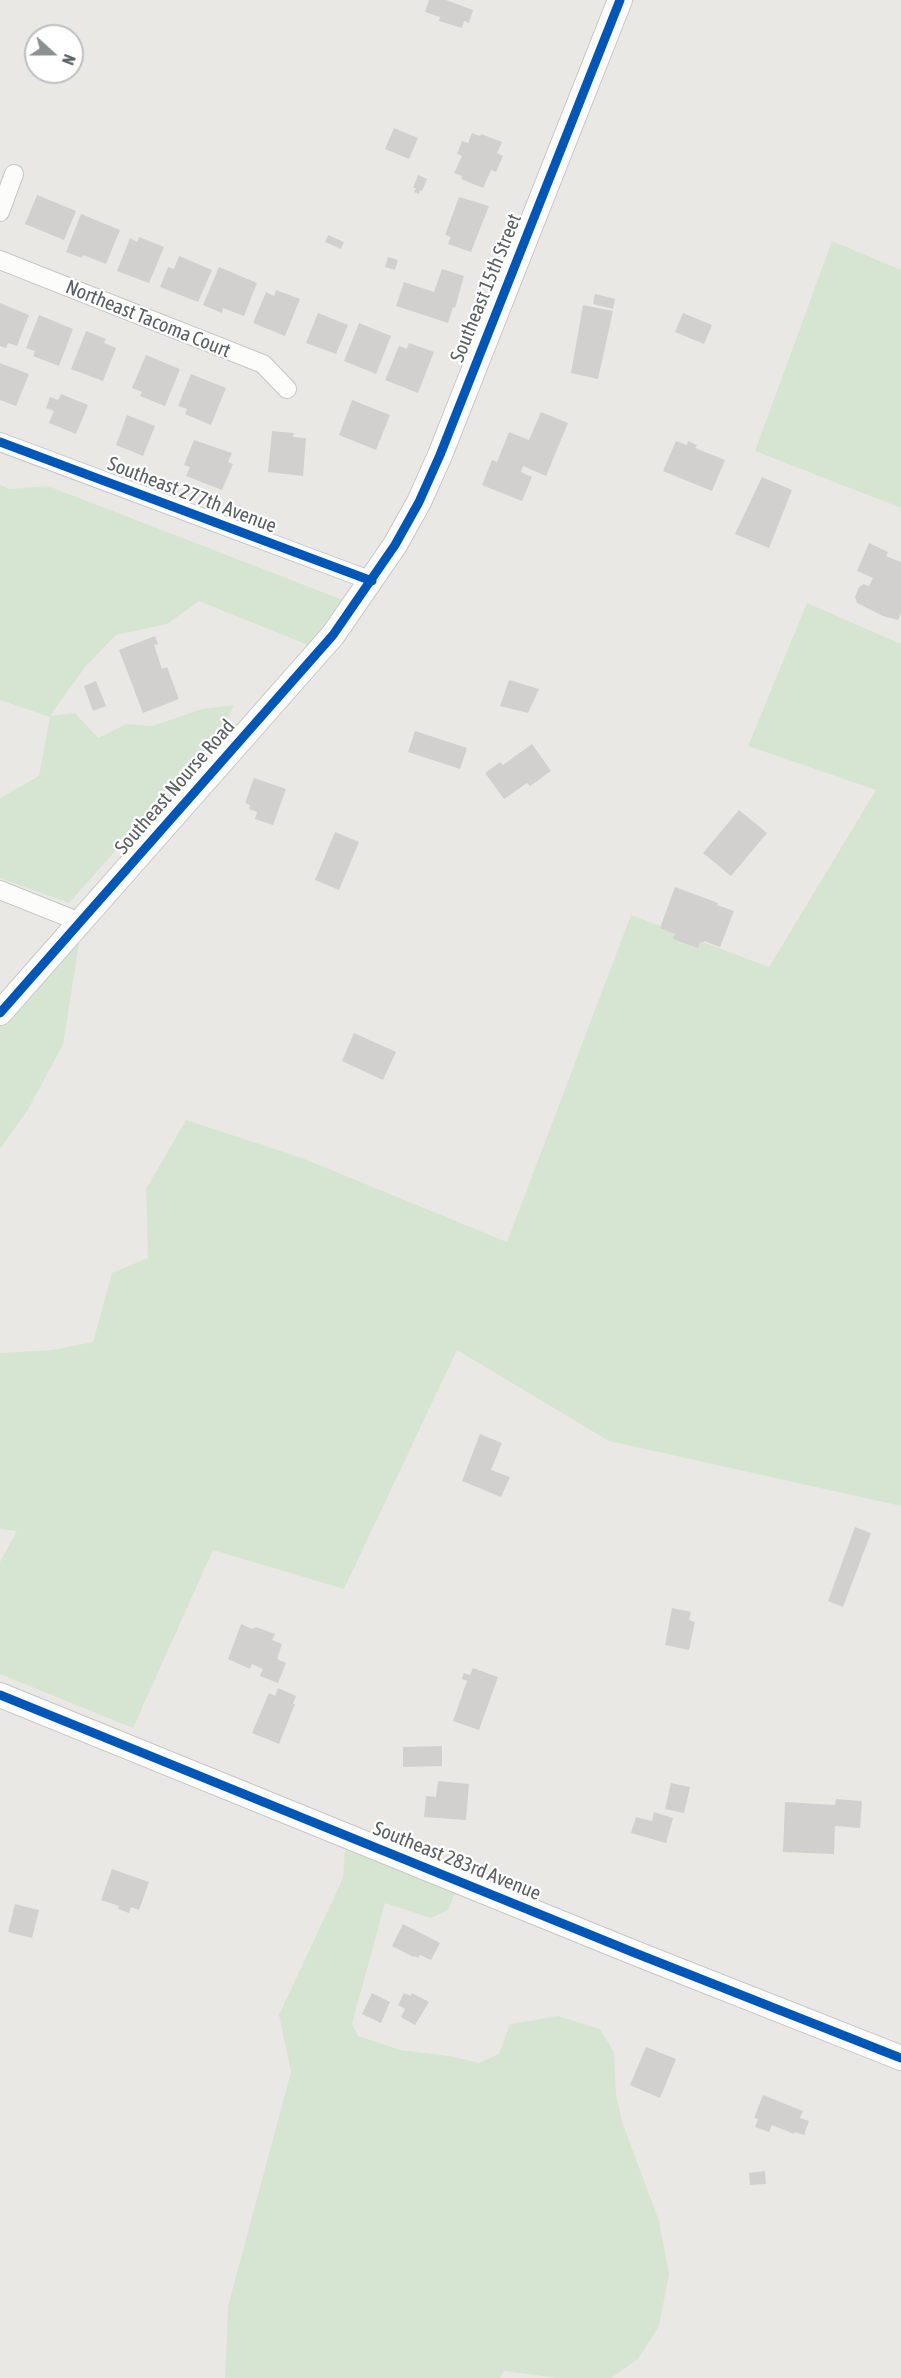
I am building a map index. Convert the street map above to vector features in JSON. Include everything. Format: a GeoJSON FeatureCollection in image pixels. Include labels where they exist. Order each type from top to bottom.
{"type":"FeatureCollection","features":[{"type":"Feature","properties":{"kind":"street","name":"Southeast 15th Street"},"geometry":{"type":"LineString","coordinates":[[372,581],[419,502],[440,455],[620,0]]}},
{"type":"Feature","properties":{"kind":"street"},"geometry":{"type":"LineString","coordinates":[[0,212],[14,174]]}},
{"type":"Feature","properties":{"kind":"street","name":"Northeast Tacoma Court"},"geometry":{"type":"LineString","coordinates":[[0,260],[262,364],[287,389]]}},
{"type":"Feature","properties":{"kind":"street","name":"Southeast 277th Avenue"},"geometry":{"type":"LineString","coordinates":[[0,442],[372,581]]}},
{"type":"Feature","properties":{"kind":"street","name":"Southeast Nourse Road"},"geometry":{"type":"LineString","coordinates":[[0,1013],[333,635],[372,581]]}},
{"type":"Feature","properties":{"kind":"street"},"geometry":{"type":"LineString","coordinates":[[0,890],[80,922]]}},
{"type":"Feature","properties":{"kind":"street","name":"Southeast 283rd Avenue"},"geometry":{"type":"LineString","coordinates":[[0,1695],[624,1949],[901,2058]]}},
{"type":"Feature","properties":{"kind":"green space"},"geometry":{"type":"Polygon","coordinates":[[[832,241],[901,270],[901,508],[755,451],[832,241]]]}},
{"type":"Feature","properties":{"kind":"green space"},"geometry":{"type":"Polygon","coordinates":[[[0,485],[10,489],[48,486],[343,600],[308,645],[199,601],[167,624],[116,635],[85,667],[50,716],[75,713],[98,738],[126,724],[152,726],[202,709],[234,705],[222,731],[69,903],[0,878],[0,798],[39,776],[50,717],[0,700],[0,485]]]}},
{"type":"Feature","properties":{"kind":"green space"},"geometry":{"type":"Polygon","coordinates":[[[807,603],[901,644],[901,1506],[609,1441],[457,1350],[344,1589],[213,1550],[133,1728],[0,1674],[0,1562],[17,1531],[0,1529],[0,1353],[52,1350],[93,1342],[112,1273],[148,1258],[146,1189],[186,1120],[302,1158],[507,1242],[631,915],[769,967],[876,790],[748,746],[807,603]]]}},
{"type":"Feature","properties":{"kind":"green space"},"geometry":{"type":"Polygon","coordinates":[[[80,937],[63,1045],[27,1111],[0,1149],[0,1027],[80,937]]]}},
{"type":"Feature","properties":{"kind":"green space"},"geometry":{"type":"Polygon","coordinates":[[[345,1846],[457,1889],[448,1910],[431,1918],[385,1903],[352,2024],[358,2036],[400,2050],[450,2056],[479,2063],[499,2054],[510,2024],[558,2016],[600,2029],[614,2052],[616,2094],[622,2122],[659,2221],[669,2274],[659,2326],[638,2359],[611,2378],[559,2378],[504,2371],[500,2378],[225,2378],[228,2306],[291,2072],[279,2015],[343,1878],[345,1846]]]}},
{"type":"Feature","properties":{"kind":"building"},"geometry":{"type":"Polygon","coordinates":[[[429,0],[446,0],[473,10],[469,23],[464,21],[462,28],[439,21],[440,17],[425,12],[429,0]]]}},
{"type":"Feature","properties":{"kind":"building"},"geometry":{"type":"Polygon","coordinates":[[[394,128],[418,138],[409,159],[385,149],[394,128]]]}},
{"type":"Feature","properties":{"kind":"building"},"geometry":{"type":"Polygon","coordinates":[[[472,133],[502,142],[497,153],[503,156],[496,172],[491,170],[483,188],[461,179],[462,176],[454,173],[462,156],[457,154],[462,141],[468,143],[472,133]]]}},
{"type":"Feature","properties":{"kind":"building"},"geometry":{"type":"Polygon","coordinates":[[[418,175],[427,179],[419,194],[414,192],[416,188],[413,188],[418,175]]]}},
{"type":"Feature","properties":{"kind":"building"},"geometry":{"type":"Polygon","coordinates":[[[37,195],[76,211],[64,240],[25,224],[37,195]]]}},
{"type":"Feature","properties":{"kind":"building"},"geometry":{"type":"Polygon","coordinates":[[[459,197],[489,206],[471,252],[448,244],[451,237],[445,235],[459,197]]]}},
{"type":"Feature","properties":{"kind":"building"},"geometry":{"type":"Polygon","coordinates":[[[81,214],[120,230],[106,264],[83,255],[82,258],[66,252],[81,214]]]}},
{"type":"Feature","properties":{"kind":"building"},"geometry":{"type":"Polygon","coordinates":[[[328,235],[344,242],[341,249],[325,242],[328,235]]]}},
{"type":"Feature","properties":{"kind":"building"},"geometry":{"type":"Polygon","coordinates":[[[139,237],[164,247],[149,283],[117,271],[130,238],[137,242],[139,237]]]}},
{"type":"Feature","properties":{"kind":"building"},"geometry":{"type":"Polygon","coordinates":[[[179,256],[212,270],[198,302],[160,287],[168,267],[174,269],[179,256]]]}},
{"type":"Feature","properties":{"kind":"building"},"geometry":{"type":"Polygon","coordinates":[[[388,257],[398,260],[395,270],[385,267],[388,257]]]}},
{"type":"Feature","properties":{"kind":"building"},"geometry":{"type":"Polygon","coordinates":[[[219,267],[257,283],[244,316],[223,308],[222,313],[203,305],[219,267]]]}},
{"type":"Feature","properties":{"kind":"building"},"geometry":{"type":"Polygon","coordinates":[[[442,269],[464,276],[448,323],[396,306],[404,282],[434,292],[442,269]]]}},
{"type":"Feature","properties":{"kind":"building"},"geometry":{"type":"Polygon","coordinates":[[[276,290],[300,299],[285,336],[253,323],[266,292],[274,296],[276,290]]]}},
{"type":"Feature","properties":{"kind":"building"},"geometry":{"type":"Polygon","coordinates":[[[595,294],[615,299],[613,309],[593,304],[595,294]]]}},
{"type":"Feature","properties":{"kind":"building"},"geometry":{"type":"Polygon","coordinates":[[[0,303],[29,315],[17,346],[8,343],[6,348],[0,346],[0,303]]]}},
{"type":"Feature","properties":{"kind":"building"},"geometry":{"type":"Polygon","coordinates":[[[583,305],[613,311],[598,379],[571,373],[583,305]]]}},
{"type":"Feature","properties":{"kind":"building"},"geometry":{"type":"Polygon","coordinates":[[[318,313],[348,325],[336,354],[306,343],[318,313]]]}},
{"type":"Feature","properties":{"kind":"building"},"geometry":{"type":"Polygon","coordinates":[[[683,313],[712,325],[704,344],[675,332],[683,313]]]}},
{"type":"Feature","properties":{"kind":"building"},"geometry":{"type":"Polygon","coordinates":[[[39,315],[73,329],[59,366],[33,356],[35,351],[26,348],[39,315]]]}},
{"type":"Feature","properties":{"kind":"building"},"geometry":{"type":"Polygon","coordinates":[[[359,323],[391,336],[376,374],[344,361],[359,323]]]}},
{"type":"Feature","properties":{"kind":"building"},"geometry":{"type":"Polygon","coordinates":[[[86,331],[106,339],[104,343],[116,348],[103,381],[71,369],[86,331]]]}},
{"type":"Feature","properties":{"kind":"building"},"geometry":{"type":"Polygon","coordinates":[[[409,343],[434,352],[418,393],[385,380],[399,346],[407,349],[409,343]]]}},
{"type":"Feature","properties":{"kind":"building"},"geometry":{"type":"Polygon","coordinates":[[[146,355],[180,369],[165,406],[140,396],[142,392],[132,388],[146,355]]]}},
{"type":"Feature","properties":{"kind":"building"},"geometry":{"type":"Polygon","coordinates":[[[0,363],[29,374],[16,406],[0,400],[0,363]]]}},
{"type":"Feature","properties":{"kind":"building"},"geometry":{"type":"Polygon","coordinates":[[[191,374],[226,388],[211,425],[185,414],[187,409],[178,406],[191,374]]]}},
{"type":"Feature","properties":{"kind":"building"},"geometry":{"type":"Polygon","coordinates":[[[61,394],[88,405],[76,434],[49,423],[54,411],[46,408],[50,397],[58,400],[61,394]]]}},
{"type":"Feature","properties":{"kind":"building"},"geometry":{"type":"Polygon","coordinates":[[[352,400],[390,415],[376,450],[339,435],[352,400]]]}},
{"type":"Feature","properties":{"kind":"building"},"geometry":{"type":"Polygon","coordinates":[[[541,412],[568,423],[546,476],[523,466],[521,472],[532,477],[522,501],[482,485],[492,460],[497,462],[509,432],[529,440],[541,412]]]}},
{"type":"Feature","properties":{"kind":"building"},"geometry":{"type":"Polygon","coordinates":[[[127,415],[155,426],[143,456],[116,445],[127,415]]]}},
{"type":"Feature","properties":{"kind":"building"},"geometry":{"type":"Polygon","coordinates":[[[272,431],[294,433],[293,437],[306,438],[303,476],[268,472],[272,431]]]}},
{"type":"Feature","properties":{"kind":"building"},"geometry":{"type":"Polygon","coordinates":[[[194,440],[232,453],[228,462],[233,464],[222,490],[186,476],[190,467],[184,465],[194,440]]]}},
{"type":"Feature","properties":{"kind":"building"},"geometry":{"type":"Polygon","coordinates":[[[676,441],[687,445],[688,441],[697,445],[695,448],[725,460],[712,491],[663,471],[676,441]]]}},
{"type":"Feature","properties":{"kind":"building"},"geometry":{"type":"Polygon","coordinates":[[[762,477],[792,490],[769,548],[735,534],[762,477]]]}},
{"type":"Feature","properties":{"kind":"building"},"geometry":{"type":"Polygon","coordinates":[[[869,543],[888,552],[886,556],[901,562],[901,613],[898,620],[883,616],[857,603],[855,597],[859,587],[864,584],[869,586],[873,578],[857,571],[869,543]]]}},
{"type":"Feature","properties":{"kind":"building"},"geometry":{"type":"Polygon","coordinates":[[[155,636],[158,644],[154,645],[162,669],[167,667],[179,699],[143,713],[119,650],[155,636]]]}},
{"type":"Feature","properties":{"kind":"building"},"geometry":{"type":"Polygon","coordinates":[[[509,680],[539,689],[528,713],[500,706],[509,680]]]}},
{"type":"Feature","properties":{"kind":"building"},"geometry":{"type":"Polygon","coordinates":[[[96,681],[106,706],[93,711],[84,686],[96,681]]]}},
{"type":"Feature","properties":{"kind":"building"},"geometry":{"type":"Polygon","coordinates":[[[415,731],[467,748],[460,769],[408,752],[415,731]]]}},
{"type":"Feature","properties":{"kind":"building"},"geometry":{"type":"Polygon","coordinates":[[[532,744],[551,771],[530,786],[527,783],[504,799],[485,773],[500,762],[503,765],[532,744]]]}},
{"type":"Feature","properties":{"kind":"building"},"geometry":{"type":"Polygon","coordinates":[[[254,778],[286,789],[273,825],[255,819],[257,812],[249,809],[250,805],[245,803],[254,778]]]}},
{"type":"Feature","properties":{"kind":"building"},"geometry":{"type":"Polygon","coordinates":[[[739,810],[767,833],[731,876],[703,853],[739,810]]]}},
{"type":"Feature","properties":{"kind":"building"},"geometry":{"type":"Polygon","coordinates":[[[335,832],[359,842],[339,890],[315,880],[335,832]]]}},
{"type":"Feature","properties":{"kind":"building"},"geometry":{"type":"Polygon","coordinates":[[[675,887],[734,911],[720,947],[704,941],[700,942],[698,948],[673,939],[675,934],[660,928],[675,887]]]}},
{"type":"Feature","properties":{"kind":"building"},"geometry":{"type":"Polygon","coordinates":[[[354,1033],[396,1052],[383,1080],[342,1061],[354,1033]]]}},
{"type":"Feature","properties":{"kind":"building"},"geometry":{"type":"Polygon","coordinates":[[[480,1434],[502,1443],[491,1470],[510,1477],[501,1497],[462,1481],[480,1434]]]}},
{"type":"Feature","properties":{"kind":"building"},"geometry":{"type":"Polygon","coordinates":[[[855,1527],[871,1533],[843,1607],[828,1601],[855,1527]]]}},
{"type":"Feature","properties":{"kind":"building"},"geometry":{"type":"Polygon","coordinates":[[[672,1608],[691,1612],[689,1620],[695,1622],[689,1650],[665,1645],[672,1608]]]}},
{"type":"Feature","properties":{"kind":"building"},"geometry":{"type":"Polygon","coordinates":[[[241,1624],[275,1634],[272,1640],[282,1644],[277,1659],[286,1663],[278,1683],[260,1676],[263,1669],[252,1664],[250,1669],[228,1659],[241,1624]]]}},
{"type":"Feature","properties":{"kind":"building"},"geometry":{"type":"Polygon","coordinates":[[[473,1668],[498,1677],[479,1730],[453,1721],[467,1681],[462,1679],[464,1673],[470,1675],[473,1668]]]}},
{"type":"Feature","properties":{"kind":"building"},"geometry":{"type":"Polygon","coordinates":[[[278,1688],[296,1696],[279,1744],[252,1733],[269,1693],[275,1696],[278,1688]]]}},
{"type":"Feature","properties":{"kind":"building"},"geometry":{"type":"Polygon","coordinates":[[[442,1746],[442,1766],[403,1767],[403,1747],[442,1746]]]}},
{"type":"Feature","properties":{"kind":"building"},"geometry":{"type":"Polygon","coordinates":[[[438,1781],[469,1784],[466,1820],[424,1817],[426,1796],[436,1797],[438,1781]]]}},
{"type":"Feature","properties":{"kind":"building"},"geometry":{"type":"Polygon","coordinates":[[[671,1783],[690,1787],[684,1813],[665,1809],[671,1783]]]}},
{"type":"Feature","properties":{"kind":"building"},"geometry":{"type":"Polygon","coordinates":[[[836,1799],[862,1801],[860,1828],[835,1826],[834,1854],[783,1852],[785,1802],[835,1805],[836,1799]]]}},
{"type":"Feature","properties":{"kind":"building"},"geometry":{"type":"Polygon","coordinates":[[[654,1812],[673,1818],[666,1843],[631,1833],[636,1817],[652,1821],[654,1812]]]}},
{"type":"Feature","properties":{"kind":"building"},"geometry":{"type":"Polygon","coordinates":[[[112,1869],[149,1882],[139,1910],[131,1907],[129,1913],[118,1909],[119,1906],[101,1900],[112,1869]]]}},
{"type":"Feature","properties":{"kind":"building"},"geometry":{"type":"Polygon","coordinates":[[[15,1904],[39,1910],[32,1938],[8,1932],[15,1904]]]}},
{"type":"Feature","properties":{"kind":"building"},"geometry":{"type":"Polygon","coordinates":[[[403,1924],[440,1943],[431,1960],[420,1955],[418,1958],[413,1957],[392,1946],[403,1924]]]}},
{"type":"Feature","properties":{"kind":"building"},"geometry":{"type":"Polygon","coordinates":[[[372,1993],[390,2002],[381,2023],[362,2014],[372,1993]]]}},
{"type":"Feature","properties":{"kind":"building"},"geometry":{"type":"Polygon","coordinates":[[[404,1993],[411,1996],[412,1993],[429,2002],[415,2025],[401,2017],[405,2009],[398,2005],[404,1993]]]}},
{"type":"Feature","properties":{"kind":"building"},"geometry":{"type":"Polygon","coordinates":[[[646,2047],[676,2059],[660,2098],[630,2085],[646,2047]]]}},
{"type":"Feature","properties":{"kind":"building"},"geometry":{"type":"Polygon","coordinates":[[[763,2095],[803,2111],[800,2118],[809,2121],[804,2135],[795,2132],[794,2134],[772,2125],[769,2132],[755,2127],[758,2119],[754,2118],[763,2095]]]}},
{"type":"Feature","properties":{"kind":"building"},"geometry":{"type":"Polygon","coordinates":[[[765,2171],[766,2184],[750,2185],[749,2173],[765,2171]]]}},
{"type":"Feature","properties":{"kind":"cycle path"},"geometry":{"type":"LineString","coordinates":[[0,1013],[333,635],[395,545],[419,502],[440,455],[620,0]]}},
{"type":"Feature","properties":{"kind":"cycle path"},"geometry":{"type":"LineString","coordinates":[[0,442],[372,581]]}},
{"type":"Feature","properties":{"kind":"cycle path"},"geometry":{"type":"LineString","coordinates":[[0,1695],[635,1953],[901,2058]]}}]}
